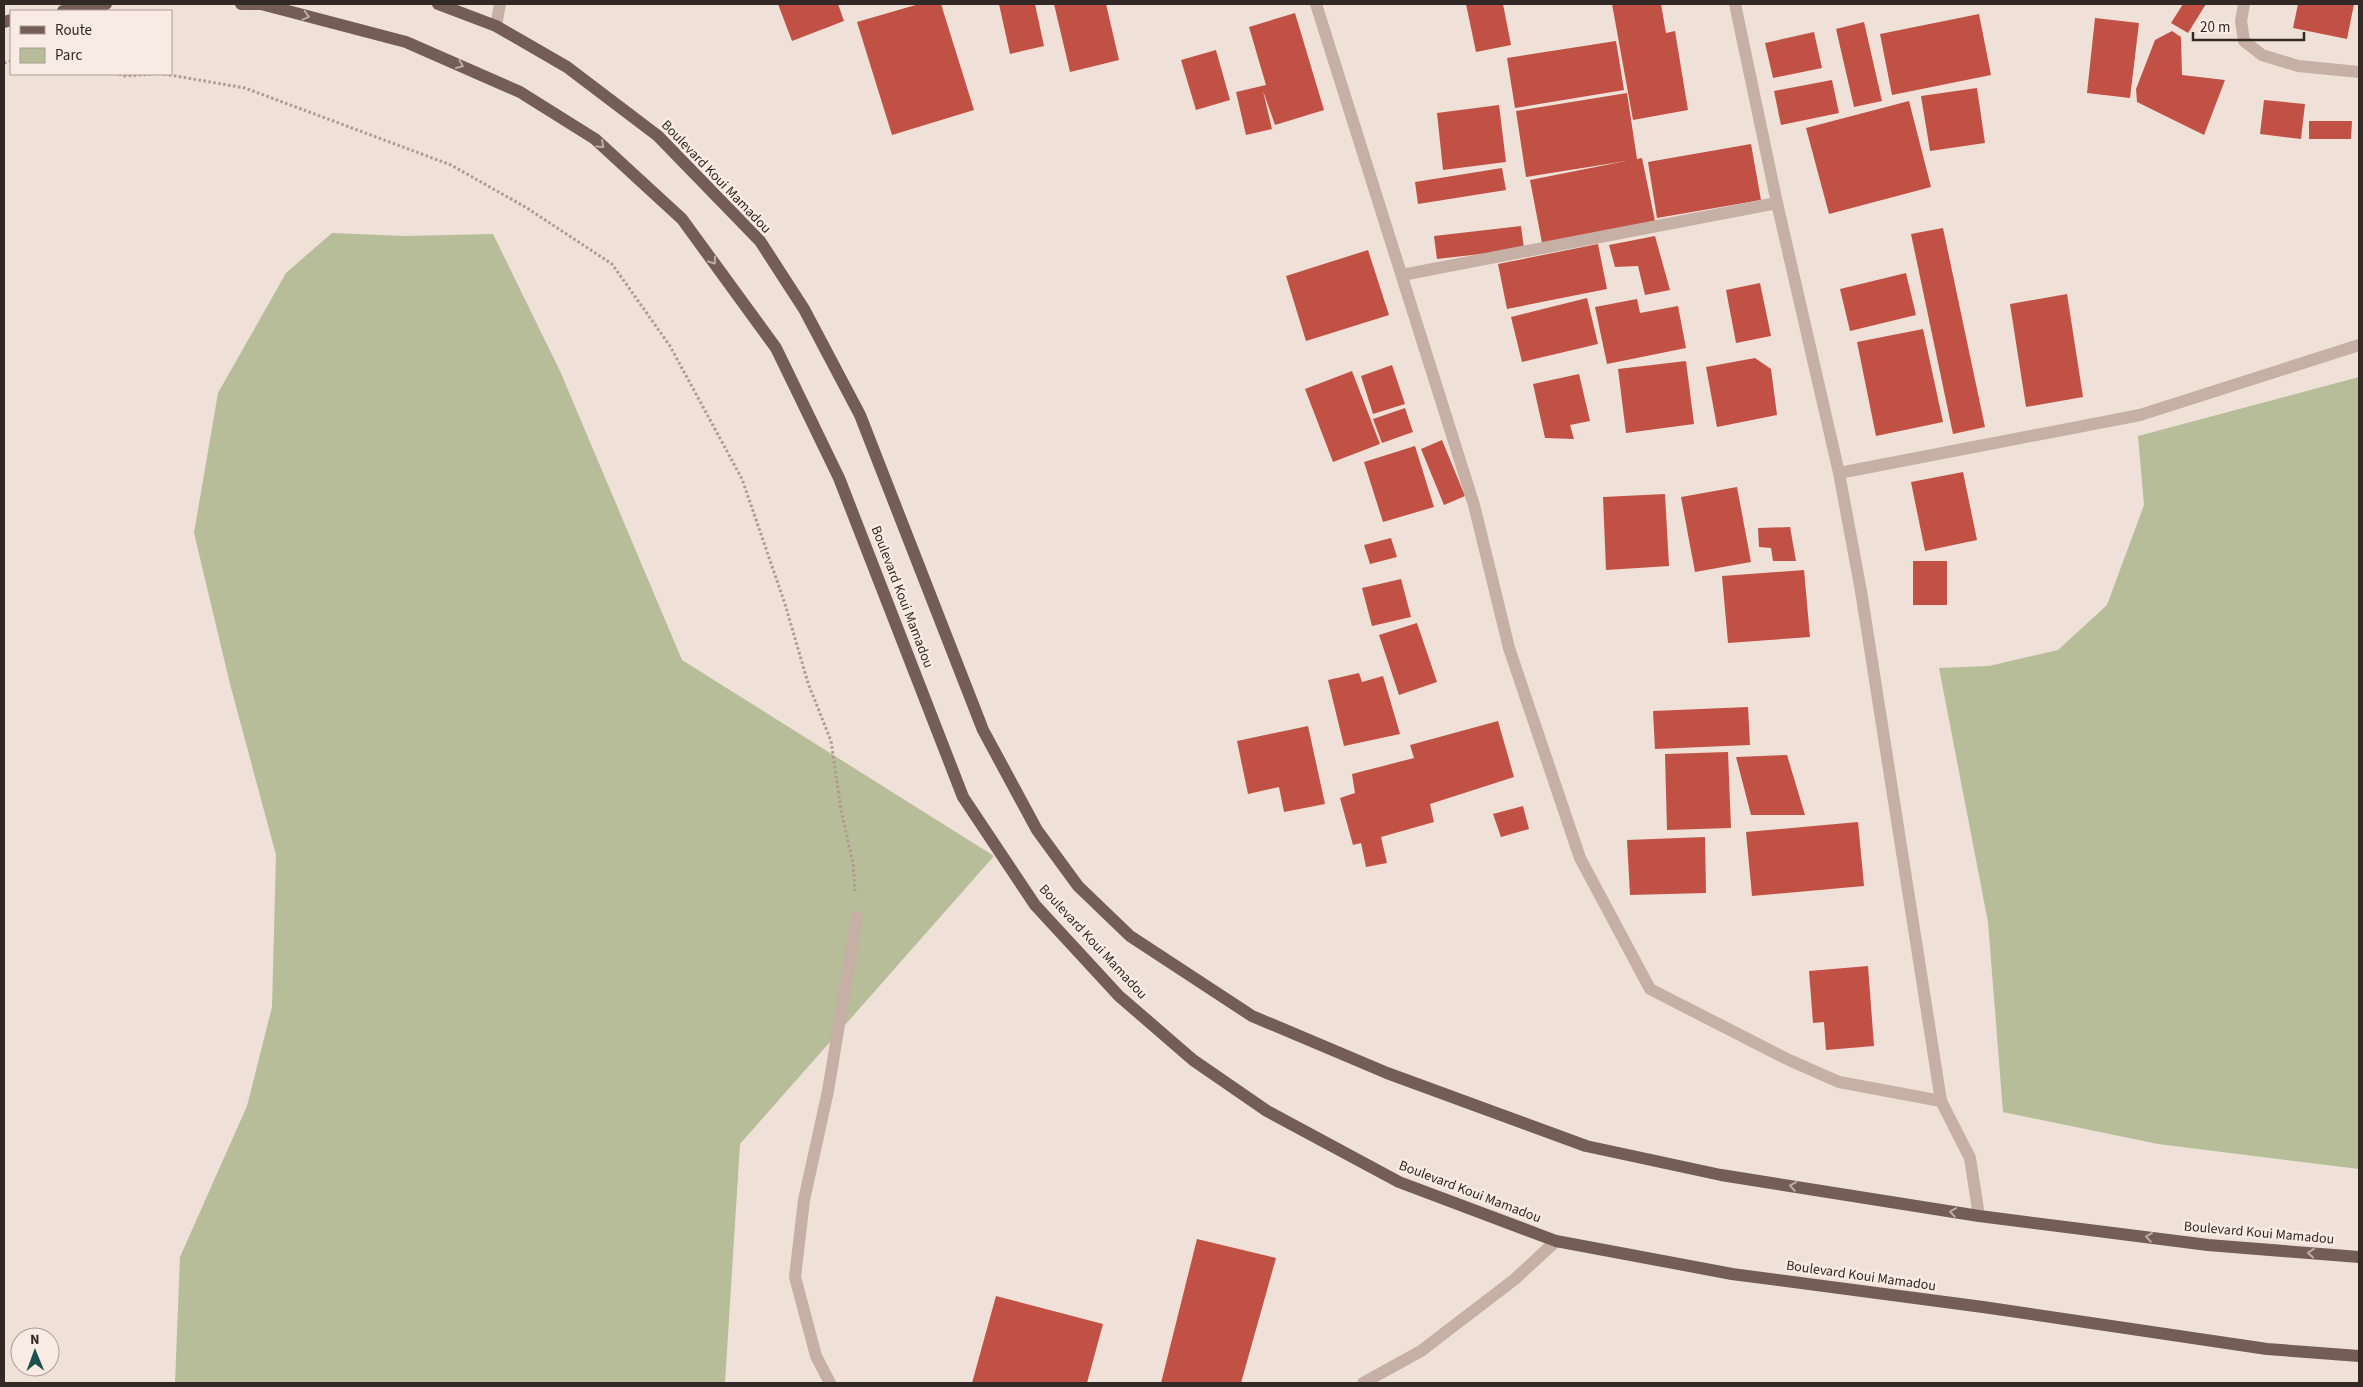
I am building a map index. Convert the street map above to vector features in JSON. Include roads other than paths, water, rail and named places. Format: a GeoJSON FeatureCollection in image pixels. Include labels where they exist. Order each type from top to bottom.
{"type":"FeatureCollection","features":[{"type":"Feature","properties":{"kind":"main road"},"geometry":{"type":"LineString","coordinates":[[69,10],[106,4]]}},
{"type":"Feature","properties":{"kind":"main road","name":"Boulevard Koui Mamadou"},"geometry":{"type":"LineString","coordinates":[[241,4],[261,4],[406,42],[520,92],[595,139],[682,219],[776,348],[839,478],[963,797],[1035,905],[1119,996],[1193,1060],[1267,1111],[1399,1182],[1556,1241],[1732,1274],[1983,1307],[2267,1349],[2359,1356]]}},
{"type":"Feature","properties":{"kind":"main road","name":"Boulevard Koui Mamadou"},"geometry":{"type":"LineString","coordinates":[[438,4],[496,26],[567,67],[658,136],[760,242],[804,309],[860,415],[983,730],[1037,830],[1078,886],[1130,936],[1252,1016],[1386,1074],[1586,1146],[1720,1175],[1979,1216],[2208,1245],[2359,1257]]}},
{"type":"Feature","properties":{"kind":"street"},"geometry":{"type":"LineString","coordinates":[[496,26],[500,4]]}},
{"type":"Feature","properties":{"kind":"street"},"geometry":{"type":"LineString","coordinates":[[1316,4],[1474,505],[1509,648],[1580,858],[1650,989],[1789,1060],[1838,1082],[1941,1101]]}},
{"type":"Feature","properties":{"kind":"street"},"geometry":{"type":"LineString","coordinates":[[1734,4],[1777,203],[1839,473],[1861,591],[1941,1101],[1970,1158],[1979,1216]]}},
{"type":"Feature","properties":{"kind":"street"},"geometry":{"type":"LineString","coordinates":[[2244,4],[2241,21],[2244,40],[2262,55],[2298,66],[2359,72]]}},
{"type":"Feature","properties":{"kind":"street"},"geometry":{"type":"LineString","coordinates":[[1402,275],[1777,203]]}},
{"type":"Feature","properties":{"kind":"street"},"geometry":{"type":"LineString","coordinates":[[1839,473],[2140,415],[2359,345]]}},
{"type":"Feature","properties":{"kind":"street"},"geometry":{"type":"LineString","coordinates":[[830,1383],[816,1356],[795,1277],[804,1200],[828,1091],[857,917]]}},
{"type":"Feature","properties":{"kind":"street"},"geometry":{"type":"LineString","coordinates":[[1363,1383],[1421,1351],[1515,1279],[1556,1241]]}}]}
